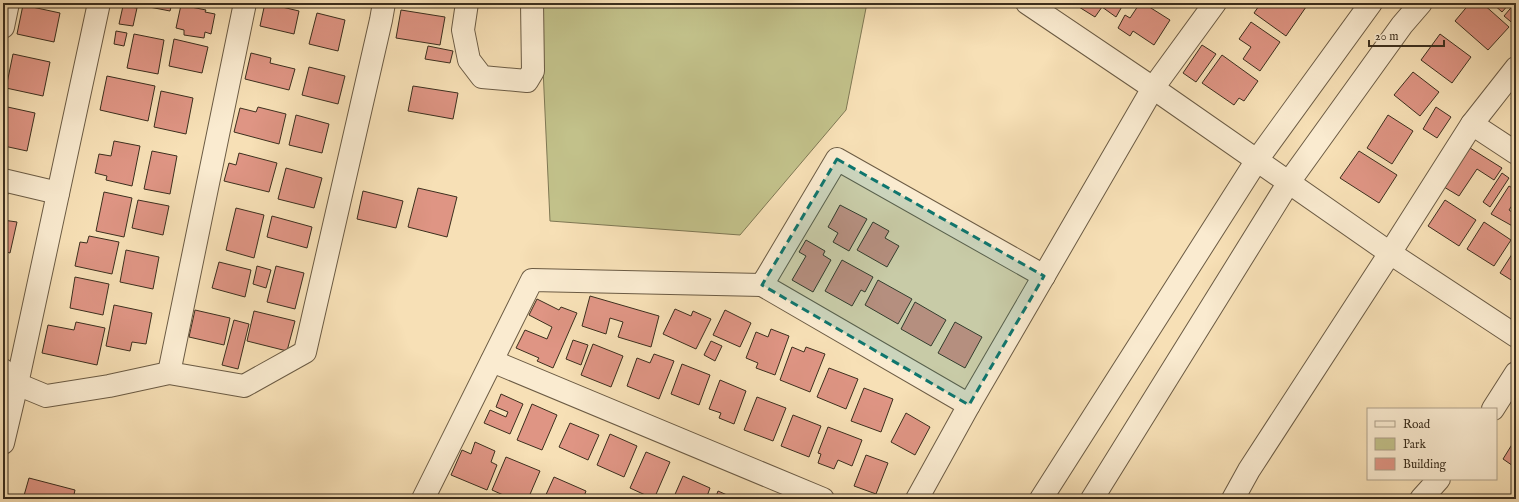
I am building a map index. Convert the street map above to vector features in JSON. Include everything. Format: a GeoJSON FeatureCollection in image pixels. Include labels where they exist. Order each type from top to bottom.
{"type":"FeatureCollection","features":[{"type":"Feature","properties":{"kind":"street"},"geometry":{"type":"LineString","coordinates":[[3,27],[8,3]]}},
{"type":"Feature","properties":{"kind":"street"},"geometry":{"type":"LineString","coordinates":[[3,443],[10,376],[58,193],[99,3]]}},
{"type":"Feature","properties":{"kind":"street"},"geometry":{"type":"LineString","coordinates":[[169,373],[245,3]]}},
{"type":"Feature","properties":{"kind":"street"},"geometry":{"type":"LineString","coordinates":[[10,376],[46,396],[109,386],[169,373],[244,386],[305,352],[384,3]]}},
{"type":"Feature","properties":{"kind":"street"},"geometry":{"type":"LineString","coordinates":[[467,3],[463,30],[469,60],[482,77],[527,81],[533,70],[532,3]]}},
{"type":"Feature","properties":{"kind":"street"},"geometry":{"type":"LineString","coordinates":[[1027,3],[1153,88],[1390,253],[1516,336]]}},
{"type":"Feature","properties":{"kind":"street"},"geometry":{"type":"LineString","coordinates":[[916,499],[1153,88],[1215,3]]}},
{"type":"Feature","properties":{"kind":"street"},"geometry":{"type":"LineString","coordinates":[[1040,499],[1257,160],[1371,3]]}},
{"type":"Feature","properties":{"kind":"street"},"geometry":{"type":"LineString","coordinates":[[1092,499],[1289,182],[1402,25],[1421,3]]}},
{"type":"Feature","properties":{"kind":"street"},"geometry":{"type":"LineString","coordinates":[[1233,499],[1249,470],[1472,124],[1516,68]]}},
{"type":"Feature","properties":{"kind":"street"},"geometry":{"type":"LineString","coordinates":[[1472,124],[1516,153]]}},
{"type":"Feature","properties":{"kind":"street"},"geometry":{"type":"LineString","coordinates":[[762,285],[837,159],[1044,276]]}},
{"type":"Feature","properties":{"kind":"street"},"geometry":{"type":"LineString","coordinates":[[3,180],[58,193]]}},
{"type":"Feature","properties":{"kind":"street"},"geometry":{"type":"LineString","coordinates":[[426,498],[532,280],[762,285],[969,405]]}},
{"type":"Feature","properties":{"kind":"street"},"geometry":{"type":"LineString","coordinates":[[492,361],[823,499]]}},
{"type":"Feature","properties":{"kind":"street"},"geometry":{"type":"LineString","coordinates":[[1494,408],[1516,373]]}},
{"type":"Feature","properties":{"kind":"street"},"geometry":{"type":"LineString","coordinates":[[1421,499],[1438,480]]}},
{"type":"Feature","properties":{"kind":"highlighted area"},"geometry":{"type":"Polygon","coordinates":[[[837,159],[1044,276],[969,405],[762,285],[837,159]]]}},
{"type":"Feature","properties":{"kind":"green space"},"geometry":{"type":"Polygon","coordinates":[[[540,3],[867,3],[846,110],[740,235],[550,221],[540,3]]]}},
{"type":"Feature","properties":{"kind":"building"},"geometry":{"type":"Polygon","coordinates":[[[139,3],[172,3],[170,11],[139,5],[139,3]]]}},
{"type":"Feature","properties":{"kind":"building"},"geometry":{"type":"Polygon","coordinates":[[[265,3],[299,11],[294,34],[260,26],[265,3]]]}},
{"type":"Feature","properties":{"kind":"building"},"geometry":{"type":"Polygon","coordinates":[[[1082,3],[1124,3],[1116,17],[1102,7],[1095,17],[1079,7],[1082,3]]]}},
{"type":"Feature","properties":{"kind":"building"},"geometry":{"type":"Polygon","coordinates":[[[1140,3],[1143,3],[1170,20],[1154,45],[1133,31],[1130,36],[1118,28],[1125,15],[1130,18],[1140,3]]]}},
{"type":"Feature","properties":{"kind":"building"},"geometry":{"type":"Polygon","coordinates":[[[1261,3],[1300,3],[1306,7],[1286,36],[1254,13],[1261,3]]]}},
{"type":"Feature","properties":{"kind":"building"},"geometry":{"type":"Polygon","coordinates":[[[1470,3],[1482,3],[1509,27],[1488,50],[1455,21],[1470,3]]]}},
{"type":"Feature","properties":{"kind":"building"},"geometry":{"type":"Polygon","coordinates":[[[1492,3],[1510,3],[1502,12],[1492,3]]]}},
{"type":"Feature","properties":{"kind":"building"},"geometry":{"type":"Polygon","coordinates":[[[1516,3],[1516,26],[1504,16],[1516,3]]]}},
{"type":"Feature","properties":{"kind":"building"},"geometry":{"type":"Polygon","coordinates":[[[23,5],[60,13],[54,42],[17,34],[23,5]]]}},
{"type":"Feature","properties":{"kind":"building"},"geometry":{"type":"Polygon","coordinates":[[[181,5],[206,10],[205,12],[215,14],[211,34],[205,32],[204,38],[184,35],[184,30],[176,28],[181,5]]]}},
{"type":"Feature","properties":{"kind":"building"},"geometry":{"type":"Polygon","coordinates":[[[123,6],[137,8],[133,26],[119,24],[123,6]]]}},
{"type":"Feature","properties":{"kind":"building"},"geometry":{"type":"Polygon","coordinates":[[[401,10],[445,17],[440,45],[396,38],[401,10]]]}},
{"type":"Feature","properties":{"kind":"building"},"geometry":{"type":"Polygon","coordinates":[[[317,13],[345,20],[338,51],[309,44],[317,13]]]}},
{"type":"Feature","properties":{"kind":"building"},"geometry":{"type":"Polygon","coordinates":[[[1251,22],[1280,42],[1260,71],[1243,59],[1251,47],[1239,39],[1251,22]]]}},
{"type":"Feature","properties":{"kind":"building"},"geometry":{"type":"Polygon","coordinates":[[[116,31],[127,33],[124,46],[114,44],[116,31]]]}},
{"type":"Feature","properties":{"kind":"building"},"geometry":{"type":"Polygon","coordinates":[[[134,34],[164,40],[158,74],[127,68],[134,34]]]}},
{"type":"Feature","properties":{"kind":"building"},"geometry":{"type":"Polygon","coordinates":[[[1440,34],[1471,57],[1452,83],[1421,60],[1440,34]]]}},
{"type":"Feature","properties":{"kind":"building"},"geometry":{"type":"Polygon","coordinates":[[[174,39],[208,47],[202,73],[169,66],[174,39]]]}},
{"type":"Feature","properties":{"kind":"building"},"geometry":{"type":"Polygon","coordinates":[[[1202,45],[1216,54],[1196,82],[1183,73],[1202,45]]]}},
{"type":"Feature","properties":{"kind":"building"},"geometry":{"type":"Polygon","coordinates":[[[428,46],[453,51],[450,63],[425,59],[428,46]]]}},
{"type":"Feature","properties":{"kind":"building"},"geometry":{"type":"Polygon","coordinates":[[[251,53],[271,58],[270,63],[295,69],[289,90],[245,79],[251,53]]]}},
{"type":"Feature","properties":{"kind":"building"},"geometry":{"type":"Polygon","coordinates":[[[13,54],[50,62],[43,96],[6,88],[13,54]]]}},
{"type":"Feature","properties":{"kind":"building"},"geometry":{"type":"Polygon","coordinates":[[[1222,55],[1258,81],[1244,101],[1239,98],[1234,105],[1202,83],[1222,55]]]}},
{"type":"Feature","properties":{"kind":"building"},"geometry":{"type":"Polygon","coordinates":[[[309,67],[345,76],[338,104],[302,95],[309,67]]]}},
{"type":"Feature","properties":{"kind":"building"},"geometry":{"type":"Polygon","coordinates":[[[1413,72],[1439,92],[1420,116],[1394,95],[1413,72]]]}},
{"type":"Feature","properties":{"kind":"building"},"geometry":{"type":"Polygon","coordinates":[[[107,76],[155,86],[148,121],[100,110],[107,76]]]}},
{"type":"Feature","properties":{"kind":"building"},"geometry":{"type":"Polygon","coordinates":[[[413,86],[458,93],[453,119],[408,111],[413,86]]]}},
{"type":"Feature","properties":{"kind":"building"},"geometry":{"type":"Polygon","coordinates":[[[161,91],[193,98],[186,134],[154,127],[161,91]]]}},
{"type":"Feature","properties":{"kind":"building"},"geometry":{"type":"Polygon","coordinates":[[[1516,92],[1516,102],[1511,99],[1516,92]]]}},
{"type":"Feature","properties":{"kind":"building"},"geometry":{"type":"Polygon","coordinates":[[[3,106],[35,113],[27,151],[4,146],[7,131],[3,130],[3,106]]]}},
{"type":"Feature","properties":{"kind":"building"},"geometry":{"type":"Polygon","coordinates":[[[258,107],[286,114],[279,144],[234,132],[240,108],[256,112],[258,107]]]}},
{"type":"Feature","properties":{"kind":"building"},"geometry":{"type":"Polygon","coordinates":[[[1436,107],[1451,117],[1437,138],[1423,129],[1436,107]]]}},
{"type":"Feature","properties":{"kind":"building"},"geometry":{"type":"Polygon","coordinates":[[[296,115],[329,124],[322,153],[289,145],[296,115]]]}},
{"type":"Feature","properties":{"kind":"building"},"geometry":{"type":"Polygon","coordinates":[[[1388,115],[1413,131],[1392,164],[1367,148],[1388,115]]]}},
{"type":"Feature","properties":{"kind":"building"},"geometry":{"type":"Polygon","coordinates":[[[114,141],[140,146],[132,186],[106,180],[107,176],[95,173],[99,154],[111,156],[114,141]]]}},
{"type":"Feature","properties":{"kind":"building"},"geometry":{"type":"Polygon","coordinates":[[[1470,148],[1502,168],[1494,180],[1477,169],[1459,196],[1444,187],[1470,148]]]}},
{"type":"Feature","properties":{"kind":"building"},"geometry":{"type":"Polygon","coordinates":[[[152,151],[177,156],[170,194],[144,189],[152,151]]]}},
{"type":"Feature","properties":{"kind":"building"},"geometry":{"type":"Polygon","coordinates":[[[1359,151],[1397,175],[1379,203],[1340,178],[1359,151]]]}},
{"type":"Feature","properties":{"kind":"building"},"geometry":{"type":"Polygon","coordinates":[[[239,153],[277,163],[269,192],[224,181],[229,163],[236,165],[239,153]]]}},
{"type":"Feature","properties":{"kind":"building"},"geometry":{"type":"Polygon","coordinates":[[[286,168],[322,178],[314,208],[278,199],[286,168]]]}},
{"type":"Feature","properties":{"kind":"building"},"geometry":{"type":"Polygon","coordinates":[[[1502,173],[1509,178],[1490,207],[1483,202],[1502,173]]]}},
{"type":"Feature","properties":{"kind":"building"},"geometry":{"type":"Polygon","coordinates":[[[1509,186],[1516,190],[1516,202],[1515,201],[1509,210],[1516,215],[1516,228],[1491,214],[1509,186]]]}},
{"type":"Feature","properties":{"kind":"building"},"geometry":{"type":"Polygon","coordinates":[[[418,188],[457,197],[447,237],[408,227],[418,188]]]}},
{"type":"Feature","properties":{"kind":"building"},"geometry":{"type":"Polygon","coordinates":[[[363,191],[403,201],[396,228],[357,219],[363,191]]]}},
{"type":"Feature","properties":{"kind":"building"},"geometry":{"type":"Polygon","coordinates":[[[3,192],[8,193],[4,213],[3,212],[3,192]]]}},
{"type":"Feature","properties":{"kind":"building"},"geometry":{"type":"Polygon","coordinates":[[[104,192],[132,198],[124,237],[96,231],[104,192]]]}},
{"type":"Feature","properties":{"kind":"building"},"geometry":{"type":"Polygon","coordinates":[[[138,200],[169,206],[163,235],[132,228],[138,200]]]}},
{"type":"Feature","properties":{"kind":"building"},"geometry":{"type":"Polygon","coordinates":[[[1445,200],[1476,220],[1459,246],[1428,226],[1445,200]]]}},
{"type":"Feature","properties":{"kind":"building"},"geometry":{"type":"Polygon","coordinates":[[[840,205],[867,219],[849,251],[833,242],[838,233],[828,227],[840,205]]]}},
{"type":"Feature","properties":{"kind":"building"},"geometry":{"type":"Polygon","coordinates":[[[236,208],[264,215],[254,258],[226,250],[236,208]]]}},
{"type":"Feature","properties":{"kind":"building"},"geometry":{"type":"Polygon","coordinates":[[[272,216],[312,227],[307,248],[267,237],[272,216]]]}},
{"type":"Feature","properties":{"kind":"building"},"geometry":{"type":"Polygon","coordinates":[[[3,220],[17,222],[10,253],[3,251],[3,220]]]}},
{"type":"Feature","properties":{"kind":"building"},"geometry":{"type":"Polygon","coordinates":[[[873,222],[889,231],[885,238],[899,246],[887,267],[857,250],[873,222]]]}},
{"type":"Feature","properties":{"kind":"building"},"geometry":{"type":"Polygon","coordinates":[[[1484,222],[1511,240],[1494,266],[1467,249],[1484,222]]]}},
{"type":"Feature","properties":{"kind":"building"},"geometry":{"type":"Polygon","coordinates":[[[89,236],[119,242],[112,274],[75,266],[80,242],[87,243],[89,236]]]}},
{"type":"Feature","properties":{"kind":"building"},"geometry":{"type":"Polygon","coordinates":[[[806,240],[825,251],[823,255],[831,260],[813,292],[792,280],[806,256],[799,252],[806,240]]]}},
{"type":"Feature","properties":{"kind":"building"},"geometry":{"type":"Polygon","coordinates":[[[1516,248],[1516,283],[1500,273],[1516,248]]]}},
{"type":"Feature","properties":{"kind":"building"},"geometry":{"type":"Polygon","coordinates":[[[126,250],[159,257],[153,289],[120,282],[126,250]]]}},
{"type":"Feature","properties":{"kind":"building"},"geometry":{"type":"Polygon","coordinates":[[[842,260],[873,277],[865,292],[861,290],[852,306],[825,291],[842,260]]]}},
{"type":"Feature","properties":{"kind":"building"},"geometry":{"type":"Polygon","coordinates":[[[219,262],[251,270],[245,297],[212,288],[219,262]]]}},
{"type":"Feature","properties":{"kind":"building"},"geometry":{"type":"Polygon","coordinates":[[[3,264],[7,265],[4,284],[7,285],[5,297],[3,297],[3,264]]]}},
{"type":"Feature","properties":{"kind":"building"},"geometry":{"type":"Polygon","coordinates":[[[257,266],[271,270],[266,288],[253,284],[257,266]]]}},
{"type":"Feature","properties":{"kind":"building"},"geometry":{"type":"Polygon","coordinates":[[[276,266],[304,273],[295,309],[267,302],[276,266]]]}},
{"type":"Feature","properties":{"kind":"building"},"geometry":{"type":"Polygon","coordinates":[[[75,277],[109,284],[103,315],[70,308],[75,277]]]}},
{"type":"Feature","properties":{"kind":"building"},"geometry":{"type":"Polygon","coordinates":[[[878,280],[912,299],[898,324],[865,305],[878,280]]]}},
{"type":"Feature","properties":{"kind":"building"},"geometry":{"type":"Polygon","coordinates":[[[590,296],[659,316],[651,347],[618,337],[623,322],[610,318],[606,334],[582,326],[590,296]]]}},
{"type":"Feature","properties":{"kind":"building"},"geometry":{"type":"Polygon","coordinates":[[[537,299],[559,310],[561,307],[577,313],[553,368],[537,361],[539,358],[516,348],[525,330],[547,339],[552,327],[529,315],[537,299]]]}},
{"type":"Feature","properties":{"kind":"building"},"geometry":{"type":"Polygon","coordinates":[[[915,302],[946,320],[931,346],[901,329],[915,302]]]}},
{"type":"Feature","properties":{"kind":"building"},"geometry":{"type":"Polygon","coordinates":[[[114,305],[152,313],[146,344],[132,342],[130,351],[106,346],[114,305]]]}},
{"type":"Feature","properties":{"kind":"building"},"geometry":{"type":"Polygon","coordinates":[[[675,309],[691,316],[693,311],[711,319],[696,349],[663,334],[675,309]]]}},
{"type":"Feature","properties":{"kind":"building"},"geometry":{"type":"Polygon","coordinates":[[[195,310],[230,318],[224,345],[189,337],[195,310]]]}},
{"type":"Feature","properties":{"kind":"building"},"geometry":{"type":"Polygon","coordinates":[[[725,310],[751,323],[740,347],[713,335],[725,310]]]}},
{"type":"Feature","properties":{"kind":"building"},"geometry":{"type":"Polygon","coordinates":[[[254,311],[295,321],[287,351],[247,341],[254,311]]]}},
{"type":"Feature","properties":{"kind":"building"},"geometry":{"type":"Polygon","coordinates":[[[234,320],[249,324],[238,369],[222,365],[234,320]]]}},
{"type":"Feature","properties":{"kind":"building"},"geometry":{"type":"Polygon","coordinates":[[[76,322],[105,328],[97,365],[42,353],[48,325],[74,330],[76,322]]]}},
{"type":"Feature","properties":{"kind":"building"},"geometry":{"type":"Polygon","coordinates":[[[955,322],[982,337],[965,368],[938,353],[955,322]]]}},
{"type":"Feature","properties":{"kind":"building"},"geometry":{"type":"Polygon","coordinates":[[[771,329],[789,336],[775,375],[756,368],[758,363],[746,358],[756,332],[768,337],[771,329]]]}},
{"type":"Feature","properties":{"kind":"building"},"geometry":{"type":"Polygon","coordinates":[[[573,340],[588,345],[581,365],[566,359],[573,340]]]}},
{"type":"Feature","properties":{"kind":"building"},"geometry":{"type":"Polygon","coordinates":[[[711,341],[722,346],[715,361],[704,355],[711,341]]]}},
{"type":"Feature","properties":{"kind":"building"},"geometry":{"type":"Polygon","coordinates":[[[593,344],[623,356],[611,387],[581,375],[593,344]]]}},
{"type":"Feature","properties":{"kind":"building"},"geometry":{"type":"Polygon","coordinates":[[[792,347],[804,352],[806,347],[825,354],[810,392],[780,380],[792,347]]]}},
{"type":"Feature","properties":{"kind":"building"},"geometry":{"type":"Polygon","coordinates":[[[654,354],[674,361],[659,399],[627,386],[637,358],[650,363],[654,354]]]}},
{"type":"Feature","properties":{"kind":"building"},"geometry":{"type":"Polygon","coordinates":[[[682,364],[710,375],[699,405],[671,394],[682,364]]]}},
{"type":"Feature","properties":{"kind":"building"},"geometry":{"type":"Polygon","coordinates":[[[829,368],[858,379],[846,409],[817,397],[829,368]]]}},
{"type":"Feature","properties":{"kind":"building"},"geometry":{"type":"Polygon","coordinates":[[[720,380],[746,391],[734,424],[719,418],[721,413],[709,409],[720,380]]]}},
{"type":"Feature","properties":{"kind":"building"},"geometry":{"type":"Polygon","coordinates":[[[864,388],[893,399],[881,432],[851,421],[864,388]]]}},
{"type":"Feature","properties":{"kind":"building"},"geometry":{"type":"Polygon","coordinates":[[[501,394],[523,404],[510,434],[484,423],[490,410],[506,417],[508,412],[496,407],[501,394]]]}},
{"type":"Feature","properties":{"kind":"building"},"geometry":{"type":"Polygon","coordinates":[[[757,397],[786,408],[773,441],[744,430],[757,397]]]}},
{"type":"Feature","properties":{"kind":"building"},"geometry":{"type":"Polygon","coordinates":[[[532,404],[557,415],[542,450],[517,440],[532,404]]]}},
{"type":"Feature","properties":{"kind":"building"},"geometry":{"type":"Polygon","coordinates":[[[906,413],[930,427],[915,455],[891,442],[906,413]]]}},
{"type":"Feature","properties":{"kind":"building"},"geometry":{"type":"Polygon","coordinates":[[[793,415],[821,426],[809,457],[781,446],[793,415]]]}},
{"type":"Feature","properties":{"kind":"building"},"geometry":{"type":"Polygon","coordinates":[[[570,423],[599,435],[588,460],[559,447],[570,423]]]}},
{"type":"Feature","properties":{"kind":"building"},"geometry":{"type":"Polygon","coordinates":[[[828,427],[862,440],[852,466],[838,460],[834,469],[818,463],[821,454],[818,453],[828,427]]]}},
{"type":"Feature","properties":{"kind":"building"},"geometry":{"type":"Polygon","coordinates":[[[610,434],[637,446],[624,477],[597,465],[610,434]]]}},
{"type":"Feature","properties":{"kind":"building"},"geometry":{"type":"Polygon","coordinates":[[[1516,438],[1516,468],[1503,459],[1516,438]]]}},
{"type":"Feature","properties":{"kind":"building"},"geometry":{"type":"Polygon","coordinates":[[[475,442],[495,451],[491,462],[497,465],[487,490],[451,475],[462,450],[471,454],[475,442]]]}},
{"type":"Feature","properties":{"kind":"building"},"geometry":{"type":"Polygon","coordinates":[[[646,452],[670,462],[654,499],[630,488],[646,452]]]}},
{"type":"Feature","properties":{"kind":"building"},"geometry":{"type":"Polygon","coordinates":[[[866,455],[888,463],[876,494],[854,486],[866,455]]]}},
{"type":"Feature","properties":{"kind":"building"},"geometry":{"type":"Polygon","coordinates":[[[506,457],[540,471],[528,499],[512,499],[492,490],[506,457]]]}},
{"type":"Feature","properties":{"kind":"building"},"geometry":{"type":"Polygon","coordinates":[[[683,476],[710,488],[706,499],[673,499],[683,476]]]}},
{"type":"Feature","properties":{"kind":"building"},"geometry":{"type":"Polygon","coordinates":[[[554,477],[586,491],[583,499],[544,499],[554,477]]]}},
{"type":"Feature","properties":{"kind":"building"},"geometry":{"type":"Polygon","coordinates":[[[29,478],[75,490],[73,499],[23,499],[29,478]]]}},
{"type":"Feature","properties":{"kind":"building"},"geometry":{"type":"Polygon","coordinates":[[[718,491],[736,499],[715,499],[718,491]]]}},
{"type":"Feature","properties":{"kind":"building"},"geometry":{"type":"Polygon","coordinates":[[[595,495],[604,499],[594,499],[595,495]]]}}]}
